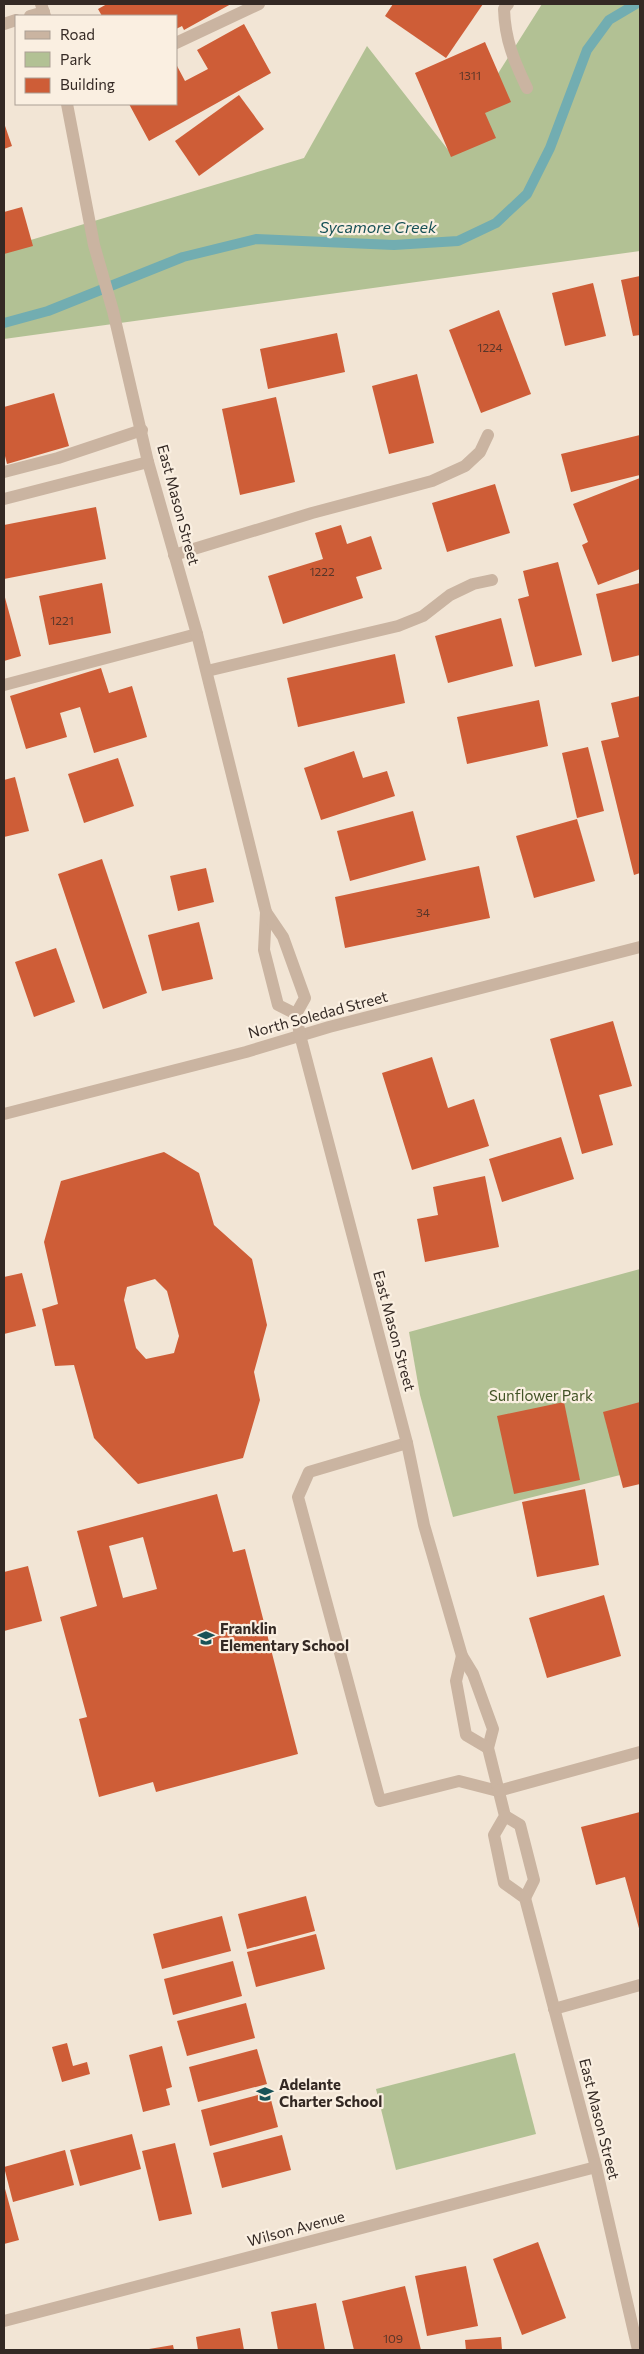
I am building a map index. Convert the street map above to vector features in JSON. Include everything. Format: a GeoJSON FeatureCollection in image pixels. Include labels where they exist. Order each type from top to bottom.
{"type":"FeatureCollection","features":[{"type":"Feature","properties":{"kind":"street"},"geometry":{"type":"LineString","coordinates":[[178,41],[259,4]]}},
{"type":"Feature","properties":{"kind":"street"},"geometry":{"type":"LineString","coordinates":[[508,4],[504,9],[505,32],[513,58],[526,88]]}},
{"type":"Feature","properties":{"kind":"street","name":"East Mason Street"},"geometry":{"type":"LineString","coordinates":[[67,105],[94,245],[113,311],[148,462],[198,634],[266,912],[264,950],[278,1005],[296,1014]]}},
{"type":"Feature","properties":{"kind":"street"},"geometry":{"type":"LineString","coordinates":[[4,472],[58,458],[142,430]]}},
{"type":"Feature","properties":{"kind":"street"},"geometry":{"type":"LineString","coordinates":[[174,555],[312,513],[432,481],[465,466],[480,452],[488,435]]}},
{"type":"Feature","properties":{"kind":"street"},"geometry":{"type":"LineString","coordinates":[[4,499],[148,462]]}},
{"type":"Feature","properties":{"kind":"street"},"geometry":{"type":"LineString","coordinates":[[206,671],[398,626],[422,616],[450,595],[473,584],[492,580]]}},
{"type":"Feature","properties":{"kind":"street"},"geometry":{"type":"LineString","coordinates":[[4,685],[198,634]]}},
{"type":"Feature","properties":{"kind":"street","name":"East Mason Street"},"geometry":{"type":"LineString","coordinates":[[266,912],[283,937],[305,998],[296,1014],[300,1035],[407,1443],[424,1524],[462,1656],[473,1674],[493,1729],[488,1748],[505,1816]]}},
{"type":"Feature","properties":{"kind":"street","name":"North Soledad Street"},"geometry":{"type":"LineString","coordinates":[[4,1114],[640,947]]}},
{"type":"Feature","properties":{"kind":"street"},"geometry":{"type":"LineString","coordinates":[[407,1443],[309,1472],[298,1497],[380,1801],[459,1781],[498,1791],[640,1752]]}},
{"type":"Feature","properties":{"kind":"street","name":"East Mason Street"},"geometry":{"type":"LineString","coordinates":[[462,1656],[456,1681],[466,1735],[488,1748]]}},
{"type":"Feature","properties":{"kind":"street"},"geometry":{"type":"LineString","coordinates":[[505,1816],[520,1825],[534,1880],[525,1898],[504,1883],[494,1835],[505,1816]]}},
{"type":"Feature","properties":{"kind":"street","name":"East Mason Street"},"geometry":{"type":"LineString","coordinates":[[525,1898],[596,2167],[638,2350]]}},
{"type":"Feature","properties":{"kind":"street"},"geometry":{"type":"LineString","coordinates":[[554,2009],[640,1985]]}},
{"type":"Feature","properties":{"kind":"street","name":"Wilson Avenue"},"geometry":{"type":"LineString","coordinates":[[4,2321],[596,2167]]}},
{"type":"Feature","properties":{"kind":"green space"},"geometry":{"type":"Polygon","coordinates":[[[542,4],[640,4],[640,251],[4,339],[4,248],[304,158],[367,46],[449,151],[542,4]]]}},
{"type":"Feature","properties":{"kind":"green space","name":"Sunflower Park"},"geometry":{"type":"Polygon","coordinates":[[[640,1269],[640,1470],[453,1517],[420,1395],[409,1332],[640,1269]]]}},
{"type":"Feature","properties":{"kind":"green space"},"geometry":{"type":"Polygon","coordinates":[[[515,2053],[536,2134],[396,2170],[376,2089],[515,2053]]]}},
{"type":"Feature","properties":{"kind":"building"},"geometry":{"type":"Polygon","coordinates":[[[107,4],[231,4],[184,30],[182,26],[178,28],[178,15],[101,15],[98,9],[107,4]]]}},
{"type":"Feature","properties":{"kind":"building"},"geometry":{"type":"Polygon","coordinates":[[[393,4],[483,4],[446,58],[385,16],[393,4]]]}},
{"type":"Feature","properties":{"kind":"building"},"geometry":{"type":"Polygon","coordinates":[[[244,24],[271,73],[149,141],[130,105],[178,105],[178,68],[185,81],[208,69],[197,50],[244,24]]]}},
{"type":"Feature","properties":{"kind":"building"},"geometry":{"type":"Polygon","coordinates":[[[485,42],[511,102],[485,113],[496,138],[451,157],[415,73],[485,42]]]}},
{"type":"Feature","properties":{"kind":"building"},"geometry":{"type":"Polygon","coordinates":[[[239,95],[264,129],[199,176],[175,141],[239,95]]]}},
{"type":"Feature","properties":{"kind":"building"},"geometry":{"type":"Polygon","coordinates":[[[4,123],[12,146],[4,149],[4,123]]]}},
{"type":"Feature","properties":{"kind":"building"},"geometry":{"type":"Polygon","coordinates":[[[22,207],[33,246],[4,254],[4,212],[22,207]]]}},
{"type":"Feature","properties":{"kind":"building"},"geometry":{"type":"Polygon","coordinates":[[[640,276],[640,335],[633,336],[621,280],[640,276]]]}},
{"type":"Feature","properties":{"kind":"building"},"geometry":{"type":"Polygon","coordinates":[[[593,283],[606,336],[565,346],[552,293],[593,283]]]}},
{"type":"Feature","properties":{"kind":"building"},"geometry":{"type":"Polygon","coordinates":[[[499,310],[531,394],[481,413],[449,330],[499,310]]]}},
{"type":"Feature","properties":{"kind":"building"},"geometry":{"type":"Polygon","coordinates":[[[337,333],[345,372],[268,389],[260,349],[337,333]]]}},
{"type":"Feature","properties":{"kind":"building"},"geometry":{"type":"Polygon","coordinates":[[[417,374],[434,443],[389,454],[372,386],[417,374]]]}},
{"type":"Feature","properties":{"kind":"building"},"geometry":{"type":"Polygon","coordinates":[[[54,393],[69,446],[7,464],[4,452],[4,407],[54,393]]]}},
{"type":"Feature","properties":{"kind":"building"},"geometry":{"type":"Polygon","coordinates":[[[276,397],[295,482],[240,495],[222,409],[276,397]]]}},
{"type":"Feature","properties":{"kind":"building"},"geometry":{"type":"Polygon","coordinates":[[[640,435],[640,475],[571,492],[561,454],[640,435]]]}},
{"type":"Feature","properties":{"kind":"building"},"geometry":{"type":"Polygon","coordinates":[[[640,478],[640,569],[598,585],[582,545],[588,542],[573,504],[640,478]]]}},
{"type":"Feature","properties":{"kind":"building"},"geometry":{"type":"Polygon","coordinates":[[[495,484],[510,533],[447,552],[432,503],[495,484]]]}},
{"type":"Feature","properties":{"kind":"building"},"geometry":{"type":"Polygon","coordinates":[[[96,507],[106,559],[4,579],[4,525],[96,507]]]}},
{"type":"Feature","properties":{"kind":"building"},"geometry":{"type":"Polygon","coordinates":[[[341,525],[347,544],[371,536],[382,569],[356,577],[363,598],[283,624],[268,576],[323,559],[315,533],[341,525]]]}},
{"type":"Feature","properties":{"kind":"building"},"geometry":{"type":"Polygon","coordinates":[[[558,562],[582,655],[535,667],[518,599],[529,596],[523,571],[558,562]]]}},
{"type":"Feature","properties":{"kind":"building"},"geometry":{"type":"Polygon","coordinates":[[[102,583],[111,633],[49,645],[39,596],[102,583]]]}},
{"type":"Feature","properties":{"kind":"building"},"geometry":{"type":"Polygon","coordinates":[[[640,583],[640,655],[612,662],[596,594],[640,583]]]}},
{"type":"Feature","properties":{"kind":"building"},"geometry":{"type":"Polygon","coordinates":[[[4,594],[21,656],[4,661],[4,594]]]}},
{"type":"Feature","properties":{"kind":"building"},"geometry":{"type":"Polygon","coordinates":[[[501,618],[513,666],[448,683],[435,636],[501,618]]]}},
{"type":"Feature","properties":{"kind":"building"},"geometry":{"type":"Polygon","coordinates":[[[395,654],[405,703],[298,727],[287,678],[395,654]]]}},
{"type":"Feature","properties":{"kind":"building"},"geometry":{"type":"Polygon","coordinates":[[[101,668],[109,693],[132,686],[147,737],[94,753],[80,707],[60,713],[67,737],[26,749],[10,696],[101,668]]]}},
{"type":"Feature","properties":{"kind":"building"},"geometry":{"type":"Polygon","coordinates":[[[640,696],[640,873],[634,875],[601,741],[619,737],[611,703],[640,696]]]}},
{"type":"Feature","properties":{"kind":"building"},"geometry":{"type":"Polygon","coordinates":[[[539,700],[548,746],[467,764],[457,717],[539,700]]]}},
{"type":"Feature","properties":{"kind":"building"},"geometry":{"type":"Polygon","coordinates":[[[588,747],[604,811],[577,818],[562,753],[588,747]]]}},
{"type":"Feature","properties":{"kind":"building"},"geometry":{"type":"Polygon","coordinates":[[[354,751],[363,778],[387,771],[395,796],[321,820],[304,768],[354,751]]]}},
{"type":"Feature","properties":{"kind":"building"},"geometry":{"type":"Polygon","coordinates":[[[118,758],[134,806],[84,823],[68,774],[118,758]]]}},
{"type":"Feature","properties":{"kind":"building"},"geometry":{"type":"Polygon","coordinates":[[[15,777],[29,831],[4,837],[4,780],[15,777]]]}},
{"type":"Feature","properties":{"kind":"building"},"geometry":{"type":"Polygon","coordinates":[[[413,811],[426,860],[350,881],[337,831],[413,811]]]}},
{"type":"Feature","properties":{"kind":"building"},"geometry":{"type":"Polygon","coordinates":[[[577,819],[595,881],[534,898],[516,836],[577,819]]]}},
{"type":"Feature","properties":{"kind":"building"},"geometry":{"type":"Polygon","coordinates":[[[102,859],[147,993],[103,1009],[58,874],[102,859]]]}},
{"type":"Feature","properties":{"kind":"building"},"geometry":{"type":"Polygon","coordinates":[[[479,866],[490,918],[345,948],[335,897],[479,866]]]}},
{"type":"Feature","properties":{"kind":"building"},"geometry":{"type":"Polygon","coordinates":[[[206,868],[214,902],[178,911],[170,876],[206,868]]]}},
{"type":"Feature","properties":{"kind":"building"},"geometry":{"type":"Polygon","coordinates":[[[199,922],[213,979],[162,991],[148,935],[199,922]]]}},
{"type":"Feature","properties":{"kind":"building"},"geometry":{"type":"Polygon","coordinates":[[[56,948],[75,1002],[34,1017],[15,962],[56,948]]]}},
{"type":"Feature","properties":{"kind":"building"},"geometry":{"type":"Polygon","coordinates":[[[613,1021],[632,1086],[599,1095],[613,1145],[582,1154],[550,1039],[613,1021]]]}},
{"type":"Feature","properties":{"kind":"building"},"geometry":{"type":"Polygon","coordinates":[[[432,1057],[448,1108],[474,1099],[489,1146],[412,1170],[382,1073],[432,1057]]]}},
{"type":"Feature","properties":{"kind":"building"},"geometry":{"type":"Polygon","coordinates":[[[561,1137],[574,1179],[502,1202],[489,1159],[561,1137]]]}},
{"type":"Feature","properties":{"kind":"building"},"geometry":{"type":"Polygon","coordinates":[[[164,1152],[199,1173],[214,1225],[252,1259],[267,1325],[254,1372],[260,1400],[243,1458],[138,1484],[94,1438],[74,1365],[55,1366],[42,1309],[58,1304],[44,1242],[61,1181],[164,1152]],[[155,1279],[127,1287],[124,1300],[136,1348],[146,1359],[174,1353],[179,1336],[167,1291],[155,1279]]]}},
{"type":"Feature","properties":{"kind":"building"},"geometry":{"type":"Polygon","coordinates":[[[485,1176],[499,1247],[425,1262],[417,1219],[438,1215],[433,1187],[485,1176]]]}},
{"type":"Feature","properties":{"kind":"building"},"geometry":{"type":"Polygon","coordinates":[[[22,1273],[36,1326],[4,1334],[4,1277],[22,1273]]]}},
{"type":"Feature","properties":{"kind":"building"},"geometry":{"type":"Polygon","coordinates":[[[564,1402],[580,1480],[514,1494],[497,1416],[564,1402]]]}},
{"type":"Feature","properties":{"kind":"building"},"geometry":{"type":"Polygon","coordinates":[[[640,1402],[640,1484],[623,1488],[603,1412],[640,1402]]]}},
{"type":"Feature","properties":{"kind":"building"},"geometry":{"type":"Polygon","coordinates":[[[585,1489],[599,1565],[537,1577],[522,1502],[585,1489]]]}},
{"type":"Feature","properties":{"kind":"building"},"geometry":{"type":"Polygon","coordinates":[[[217,1494],[233,1552],[245,1549],[298,1754],[156,1792],[153,1782],[99,1797],[79,1719],[87,1717],[60,1617],[97,1606],[77,1531],[217,1494]],[[143,1537],[109,1546],[123,1598],[157,1589],[143,1537]]]}},
{"type":"Feature","properties":{"kind":"building"},"geometry":{"type":"Polygon","coordinates":[[[28,1566],[42,1621],[4,1631],[4,1572],[28,1566]]]}},
{"type":"Feature","properties":{"kind":"building"},"geometry":{"type":"Polygon","coordinates":[[[604,1595],[621,1656],[547,1678],[529,1618],[604,1595]]]}},
{"type":"Feature","properties":{"kind":"building"},"geometry":{"type":"Polygon","coordinates":[[[640,1812],[640,1932],[625,1877],[596,1885],[581,1827],[640,1812]]]}},
{"type":"Feature","properties":{"kind":"building"},"geometry":{"type":"Polygon","coordinates":[[[306,1896],[315,1931],[247,1949],[238,1914],[306,1896]]]}},
{"type":"Feature","properties":{"kind":"building"},"geometry":{"type":"Polygon","coordinates":[[[222,1916],[231,1951],[162,1969],[153,1934],[222,1916]]]}},
{"type":"Feature","properties":{"kind":"building"},"geometry":{"type":"Polygon","coordinates":[[[316,1934],[325,1969],[256,1987],[247,1952],[316,1934]]]}},
{"type":"Feature","properties":{"kind":"building"},"geometry":{"type":"Polygon","coordinates":[[[233,1961],[242,1996],[173,2015],[164,1979],[233,1961]]]}},
{"type":"Feature","properties":{"kind":"building"},"geometry":{"type":"Polygon","coordinates":[[[246,2003],[255,2038],[187,2056],[177,2021],[246,2003]]]}},
{"type":"Feature","properties":{"kind":"building"},"geometry":{"type":"Polygon","coordinates":[[[67,2043],[73,2066],[87,2062],[90,2074],[62,2082],[52,2047],[67,2043]]]}},
{"type":"Feature","properties":{"kind":"building"},"geometry":{"type":"Polygon","coordinates":[[[162,2046],[172,2087],[166,2089],[170,2105],[143,2112],[129,2055],[162,2046]]]}},
{"type":"Feature","properties":{"kind":"building"},"geometry":{"type":"Polygon","coordinates":[[[257,2049],[267,2084],[198,2102],[189,2067],[257,2049]]]}},
{"type":"Feature","properties":{"kind":"building"},"geometry":{"type":"Polygon","coordinates":[[[269,2092],[278,2127],[210,2146],[201,2110],[269,2092]]]}},
{"type":"Feature","properties":{"kind":"building"},"geometry":{"type":"Polygon","coordinates":[[[132,2134],[141,2169],[80,2186],[70,2150],[132,2134]]]}},
{"type":"Feature","properties":{"kind":"building"},"geometry":{"type":"Polygon","coordinates":[[[282,2135],[291,2170],[222,2188],[213,2153],[282,2135]]]}},
{"type":"Feature","properties":{"kind":"building"},"geometry":{"type":"Polygon","coordinates":[[[175,2143],[192,2214],[159,2221],[142,2151],[175,2143]]]}},
{"type":"Feature","properties":{"kind":"building"},"geometry":{"type":"Polygon","coordinates":[[[65,2150],[74,2185],[13,2202],[4,2167],[65,2150]]]}},
{"type":"Feature","properties":{"kind":"building"},"geometry":{"type":"Polygon","coordinates":[[[4,2185],[19,2240],[4,2244],[4,2185]]]}},
{"type":"Feature","properties":{"kind":"building"},"geometry":{"type":"Polygon","coordinates":[[[538,2242],[566,2318],[522,2335],[493,2259],[538,2242]]]}},
{"type":"Feature","properties":{"kind":"building"},"geometry":{"type":"Polygon","coordinates":[[[466,2266],[478,2326],[427,2336],[415,2276],[466,2266]]]}},
{"type":"Feature","properties":{"kind":"building"},"geometry":{"type":"Polygon","coordinates":[[[405,2286],[421,2350],[354,2350],[342,2301],[405,2286]]]}},
{"type":"Feature","properties":{"kind":"building"},"geometry":{"type":"Polygon","coordinates":[[[316,2303],[325,2350],[278,2350],[271,2312],[316,2303]]]}},
{"type":"Feature","properties":{"kind":"building"},"geometry":{"type":"Polygon","coordinates":[[[240,2328],[244,2350],[198,2350],[196,2337],[240,2328]]]}},
{"type":"Feature","properties":{"kind":"building"},"geometry":{"type":"Polygon","coordinates":[[[501,2337],[502,2350],[466,2350],[465,2340],[501,2337]]]}},
{"type":"Feature","properties":{"kind":"building"},"geometry":{"type":"Polygon","coordinates":[[[173,2345],[174,2350],[149,2350],[149,2349],[173,2345]]]}},
{"type":"Feature","properties":{"kind":"waterway","name":"Sycamore Creek"},"geometry":{"type":"LineString","coordinates":[[4,323],[48,311],[183,257],[256,239],[394,245],[458,241],[496,223],[527,194],[550,148],[587,50],[609,20],[636,4]]}},
{"type":"Feature","properties":{"kind":"place","name":"Franklin Elementary School"},"geometry":{"type":"Point","coordinates":[206,1638]}},
{"type":"Feature","properties":{"kind":"place","name":"Adelante Charter School"},"geometry":{"type":"Point","coordinates":[265,2094]}}]}
